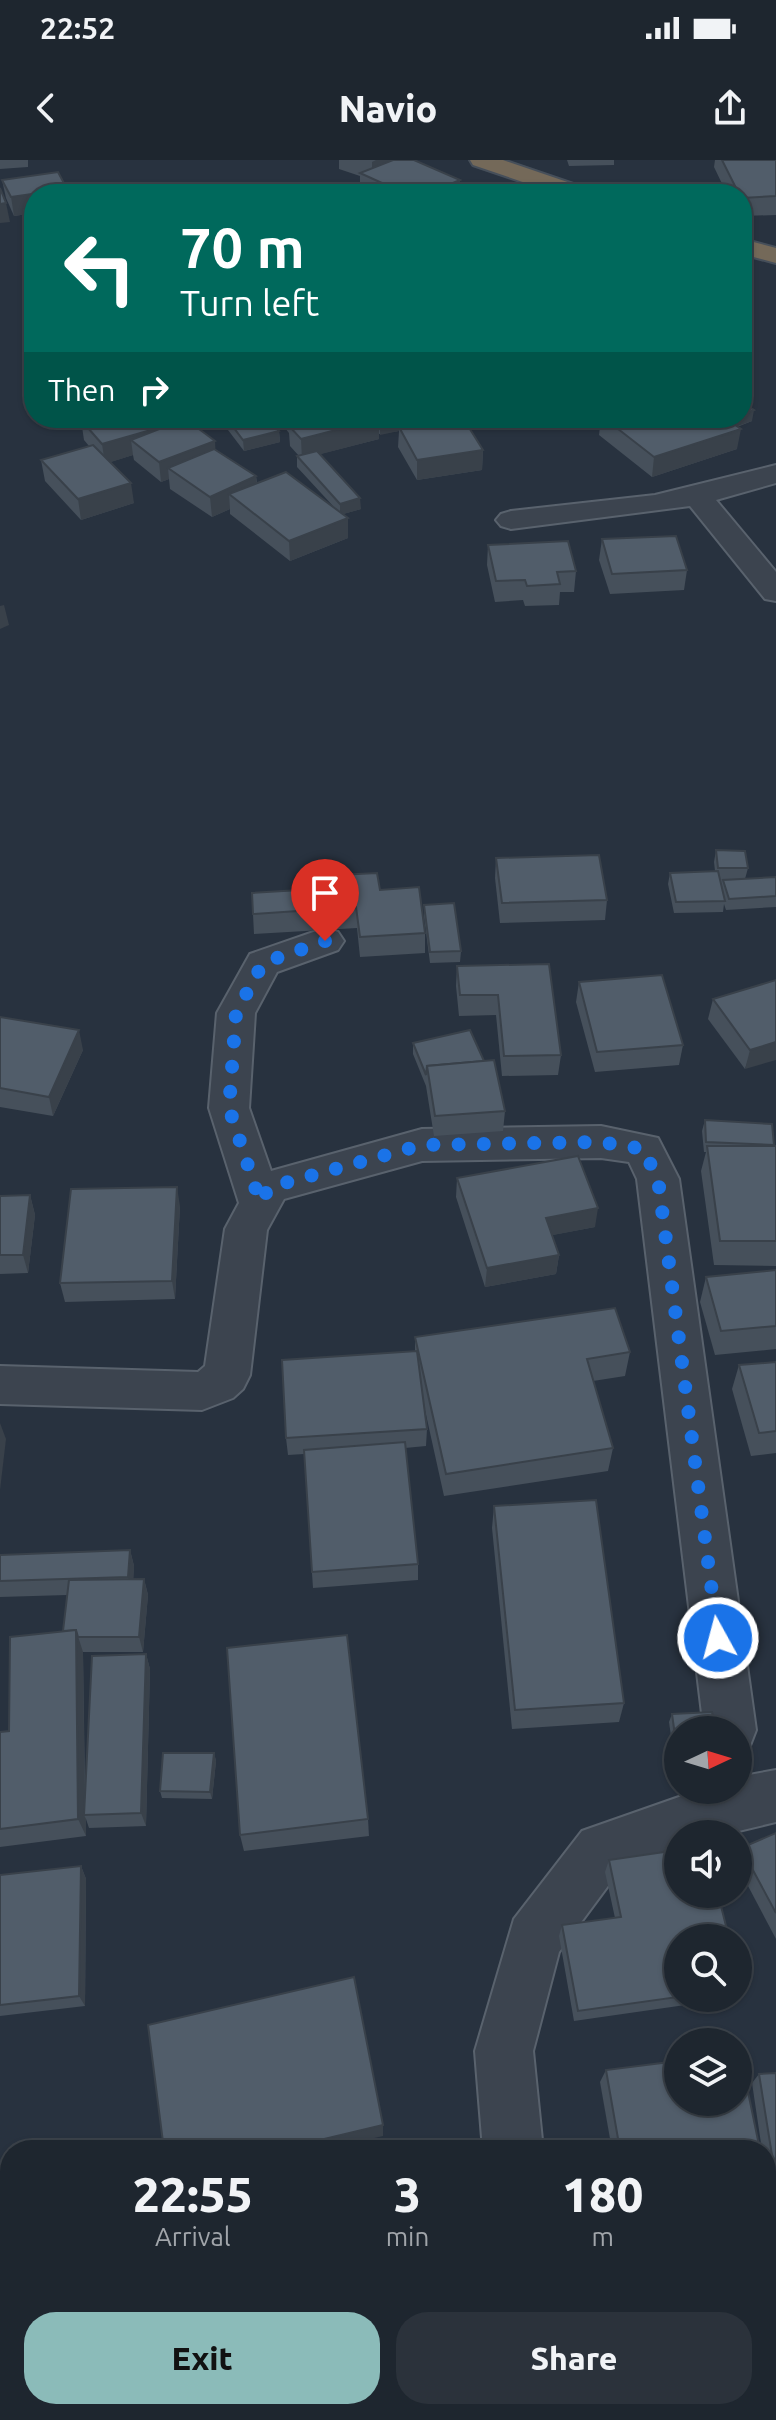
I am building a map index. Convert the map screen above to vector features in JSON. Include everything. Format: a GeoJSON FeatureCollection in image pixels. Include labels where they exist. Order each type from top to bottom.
{"type":"FeatureCollection","features":[{"type":"Feature","properties":{"kind":"highway"},"geometry":{"type":"LineString","coordinates":[[481,160],[551,184]]}},
{"type":"Feature","properties":{"kind":"highway"},"geometry":{"type":"LineString","coordinates":[[752,249],[776,256]]}},
{"type":"Feature","properties":{"kind":"street"},"geometry":{"type":"LineString","coordinates":[[511,520],[655,504],[776,474]]}},
{"type":"Feature","properties":{"kind":"street"},"geometry":{"type":"LineString","coordinates":[[697,496],[776,592]]}},
{"type":"Feature","properties":{"kind":"street"},"geometry":{"type":"LineString","coordinates":[[260,1202],[229,1108],[236,1013],[263,963],[325,941]]}},
{"type":"Feature","properties":{"kind":"street"},"geometry":{"type":"LineString","coordinates":[[0,1385],[202,1391],[217,1384],[227,1375],[246,1229],[270,1187],[422,1145],[601,1142],[643,1149],[658,1179],[728,1716]]}},
{"type":"Feature","properties":{"kind":"street"},"geometry":{"type":"LineString","coordinates":[[512,2140],[504,2051],[534,1939],[601,1850],[729,1804]]}},
{"type":"Feature","properties":{"kind":"building"},"geometry":{"type":"Polygon","coordinates":[[[393,160],[414,160],[460,180],[451,184],[384,184],[360,173],[393,160]]]}},
{"type":"Feature","properties":{"kind":"building"},"geometry":{"type":"Polygon","coordinates":[[[722,160],[776,160],[776,196],[752,197],[752,184],[734,184],[722,160]]]}},
{"type":"Feature","properties":{"kind":"building"},"geometry":{"type":"Polygon","coordinates":[[[58,172],[64,184],[24,184],[24,195],[11,197],[2,180],[58,172]]]}},
{"type":"Feature","properties":{"kind":"building"},"geometry":{"type":"Polygon","coordinates":[[[0,188],[6,203],[0,204],[0,188]]]}},
{"type":"Feature","properties":{"kind":"building"},"geometry":{"type":"Polygon","coordinates":[[[88,428],[158,428],[102,444],[88,428]]]}},
{"type":"Feature","properties":{"kind":"building"},"geometry":{"type":"Polygon","coordinates":[[[162,428],[198,428],[215,441],[159,462],[131,440],[162,428]]]}},
{"type":"Feature","properties":{"kind":"building"},"geometry":{"type":"Polygon","coordinates":[[[234,428],[276,428],[279,431],[243,440],[234,428]]]}},
{"type":"Feature","properties":{"kind":"building"},"geometry":{"type":"Polygon","coordinates":[[[291,428],[344,428],[301,439],[291,428]]]}},
{"type":"Feature","properties":{"kind":"building"},"geometry":{"type":"Polygon","coordinates":[[[400,428],[469,428],[483,450],[417,460],[400,428]]]}},
{"type":"Feature","properties":{"kind":"building"},"geometry":{"type":"Polygon","coordinates":[[[617,428],[741,429],[654,457],[617,428]]]}},
{"type":"Feature","properties":{"kind":"building"},"geometry":{"type":"Polygon","coordinates":[[[93,445],[131,483],[78,499],[41,460],[93,445]]]}},
{"type":"Feature","properties":{"kind":"building"},"geometry":{"type":"Polygon","coordinates":[[[214,449],[256,476],[210,497],[168,468],[214,449]]]}},
{"type":"Feature","properties":{"kind":"building"},"geometry":{"type":"Polygon","coordinates":[[[317,451],[360,498],[340,504],[297,456],[317,451]]]}},
{"type":"Feature","properties":{"kind":"building"},"geometry":{"type":"Polygon","coordinates":[[[286,472],[348,518],[289,541],[229,494],[286,472]]]}},
{"type":"Feature","properties":{"kind":"building"},"geometry":{"type":"Polygon","coordinates":[[[676,536],[687,570],[612,574],[602,539],[676,536]]]}},
{"type":"Feature","properties":{"kind":"building"},"geometry":{"type":"Polygon","coordinates":[[[568,541],[576,571],[557,572],[560,584],[527,586],[525,580],[496,581],[488,545],[568,541]]]}},
{"type":"Feature","properties":{"kind":"building"},"geometry":{"type":"Polygon","coordinates":[[[716,850],[745,851],[748,868],[718,868],[716,850]]]}},
{"type":"Feature","properties":{"kind":"building"},"geometry":{"type":"Polygon","coordinates":[[[599,855],[607,900],[502,903],[496,858],[599,855]]]}},
{"type":"Feature","properties":{"kind":"building"},"geometry":{"type":"Polygon","coordinates":[[[718,871],[725,901],[676,902],[670,873],[718,871]]]}},
{"type":"Feature","properties":{"kind":"building"},"geometry":{"type":"Polygon","coordinates":[[[377,873],[380,890],[419,887],[425,933],[360,937],[356,907],[253,914],[252,893],[299,890],[298,877],[377,873]]]}},
{"type":"Feature","properties":{"kind":"building"},"geometry":{"type":"Polygon","coordinates":[[[776,877],[776,896],[729,899],[723,880],[776,877]]]}},
{"type":"Feature","properties":{"kind":"building"},"geometry":{"type":"Polygon","coordinates":[[[454,903],[461,951],[430,952],[424,905],[454,903]]]}},
{"type":"Feature","properties":{"kind":"building"},"geometry":{"type":"Polygon","coordinates":[[[549,964],[561,1055],[504,1056],[498,995],[460,995],[457,966],[549,964]]]}},
{"type":"Feature","properties":{"kind":"building"},"geometry":{"type":"Polygon","coordinates":[[[662,975],[683,1045],[597,1052],[579,982],[662,975]]]}},
{"type":"Feature","properties":{"kind":"building"},"geometry":{"type":"Polygon","coordinates":[[[776,980],[776,1042],[750,1050],[713,999],[776,980]]]}},
{"type":"Feature","properties":{"kind":"building"},"geometry":{"type":"Polygon","coordinates":[[[0,1017],[79,1030],[49,1097],[0,1088],[0,1017]]]}},
{"type":"Feature","properties":{"kind":"building"},"geometry":{"type":"Polygon","coordinates":[[[470,1030],[484,1061],[427,1066],[426,1075],[413,1043],[470,1030]]]}},
{"type":"Feature","properties":{"kind":"building"},"geometry":{"type":"Polygon","coordinates":[[[494,1060],[505,1111],[435,1116],[427,1066],[494,1060]]]}},
{"type":"Feature","properties":{"kind":"building"},"geometry":{"type":"Polygon","coordinates":[[[705,1120],[772,1124],[774,1145],[706,1142],[705,1120]]]}},
{"type":"Feature","properties":{"kind":"building"},"geometry":{"type":"Polygon","coordinates":[[[707,1146],[776,1146],[776,1241],[720,1241],[707,1146]]]}},
{"type":"Feature","properties":{"kind":"building"},"geometry":{"type":"Polygon","coordinates":[[[578,1156],[598,1208],[546,1218],[559,1255],[487,1268],[457,1178],[578,1156]]]}},
{"type":"Feature","properties":{"kind":"building"},"geometry":{"type":"Polygon","coordinates":[[[177,1187],[172,1281],[60,1283],[71,1189],[177,1187]]]}},
{"type":"Feature","properties":{"kind":"building"},"geometry":{"type":"Polygon","coordinates":[[[30,1195],[23,1255],[0,1255],[0,1196],[30,1195]]]}},
{"type":"Feature","properties":{"kind":"building"},"geometry":{"type":"Polygon","coordinates":[[[776,1270],[776,1326],[721,1331],[706,1277],[776,1270]]]}},
{"type":"Feature","properties":{"kind":"building"},"geometry":{"type":"Polygon","coordinates":[[[615,1308],[630,1352],[587,1359],[613,1448],[446,1474],[415,1337],[615,1308]]]}},
{"type":"Feature","properties":{"kind":"building"},"geometry":{"type":"Polygon","coordinates":[[[417,1351],[427,1429],[286,1438],[282,1360],[417,1351]]]}},
{"type":"Feature","properties":{"kind":"building"},"geometry":{"type":"Polygon","coordinates":[[[776,1362],[776,1431],[759,1433],[739,1365],[776,1362]]]}},
{"type":"Feature","properties":{"kind":"building"},"geometry":{"type":"Polygon","coordinates":[[[405,1442],[418,1564],[312,1572],[304,1450],[405,1442]]]}},
{"type":"Feature","properties":{"kind":"building"},"geometry":{"type":"Polygon","coordinates":[[[596,1500],[624,1703],[515,1710],[494,1506],[596,1500]]]}},
{"type":"Feature","properties":{"kind":"building"},"geometry":{"type":"Polygon","coordinates":[[[130,1550],[128,1577],[0,1581],[0,1555],[130,1550]]]}},
{"type":"Feature","properties":{"kind":"building"},"geometry":{"type":"Polygon","coordinates":[[[144,1579],[139,1637],[78,1637],[76,1630],[63,1631],[69,1580],[144,1579]]]}},
{"type":"Feature","properties":{"kind":"building"},"geometry":{"type":"Polygon","coordinates":[[[76,1630],[78,1819],[0,1829],[0,1732],[9,1731],[10,1637],[76,1630]]]}},
{"type":"Feature","properties":{"kind":"building"},"geometry":{"type":"Polygon","coordinates":[[[347,1635],[368,1819],[240,1835],[227,1648],[347,1635]]]}},
{"type":"Feature","properties":{"kind":"building"},"geometry":{"type":"Polygon","coordinates":[[[146,1654],[141,1813],[84,1815],[92,1656],[146,1654]]]}},
{"type":"Feature","properties":{"kind":"building"},"geometry":{"type":"Polygon","coordinates":[[[712,1712],[713,1716],[672,1716],[712,1712]]]}},
{"type":"Feature","properties":{"kind":"building"},"geometry":{"type":"Polygon","coordinates":[[[163,1753],[214,1753],[210,1792],[160,1791],[163,1753]]]}},
{"type":"Feature","properties":{"kind":"building"},"geometry":{"type":"Polygon","coordinates":[[[776,1833],[776,1913],[752,1868],[752,1843],[776,1833]]]}},
{"type":"Feature","properties":{"kind":"building"},"geometry":{"type":"Polygon","coordinates":[[[664,1852],[664,1908],[722,1908],[726,1924],[664,1924],[664,1999],[578,2011],[562,1925],[621,1917],[609,1860],[664,1852]]]}},
{"type":"Feature","properties":{"kind":"building"},"geometry":{"type":"Polygon","coordinates":[[[81,1866],[79,1996],[0,2005],[0,1875],[81,1866]]]}},
{"type":"Feature","properties":{"kind":"building"},"geometry":{"type":"Polygon","coordinates":[[[354,1977],[383,2125],[320,2140],[163,2140],[148,2025],[354,1977]]]}},
{"type":"Feature","properties":{"kind":"building"},"geometry":{"type":"Polygon","coordinates":[[[664,2063],[664,2116],[752,2116],[752,2111],[758,2140],[618,2140],[606,2070],[664,2063]]]}},
{"type":"Feature","properties":{"kind":"building"},"geometry":{"type":"Polygon","coordinates":[[[776,2073],[776,2140],[770,2140],[759,2074],[776,2073]]]}},
{"type":"Feature","properties":{"kind":"route"},"geometry":{"type":"LineString","coordinates":[[325,941],[263,963],[236,1013],[229,1108],[260,1202],[270,1187],[422,1145],[601,1142],[643,1149],[658,1179],[718,1638]]}}]}
